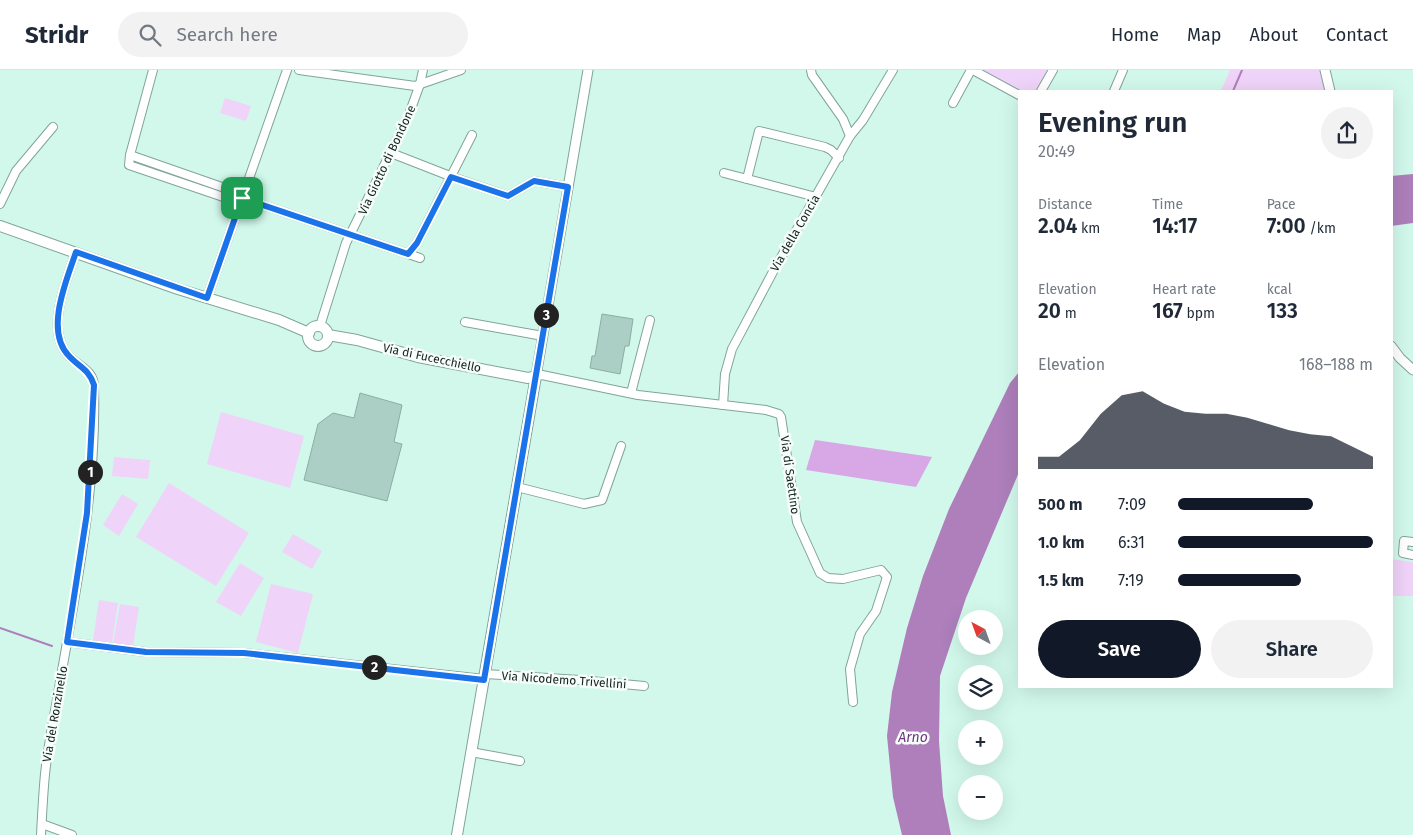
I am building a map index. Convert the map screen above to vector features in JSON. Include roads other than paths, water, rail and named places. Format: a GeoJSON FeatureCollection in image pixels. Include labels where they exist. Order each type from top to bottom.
{"type":"FeatureCollection","features":[{"type":"Feature","properties":{"kind":"main road"},"geometry":{"type":"LineString","coordinates":[[0,226],[207,298],[279,320],[309,333]]}},
{"type":"Feature","properties":{"kind":"main road"},"geometry":{"type":"LineString","coordinates":[[320,326],[326,329],[328,335],[324,344],[318,346],[310,342],[309,333],[314,327],[320,326]]}},
{"type":"Feature","properties":{"kind":"main road","name":"Via di Fucecchiello"},"geometry":{"type":"LineString","coordinates":[[328,335],[357,340],[418,357],[528,378],[536,376]]}},
{"type":"Feature","properties":{"kind":"main road"},"geometry":{"type":"LineString","coordinates":[[457,835],[536,376]]}},
{"type":"Feature","properties":{"kind":"street"},"geometry":{"type":"LineString","coordinates":[[153,70],[130,155],[239,193],[242,198],[420,258]]}},
{"type":"Feature","properties":{"kind":"street"},"geometry":{"type":"LineString","coordinates":[[207,298],[287,70]]}},
{"type":"Feature","properties":{"kind":"street"},"geometry":{"type":"LineString","coordinates":[[299,70],[408,86],[420,84],[461,70]]}},
{"type":"Feature","properties":{"kind":"street","name":"Via Giotto di Bondone"},"geometry":{"type":"LineString","coordinates":[[320,326],[346,243],[408,117],[423,70]]}},
{"type":"Feature","properties":{"kind":"street"},"geometry":{"type":"LineString","coordinates":[[536,376],[588,70]]}},
{"type":"Feature","properties":{"kind":"street"},"geometry":{"type":"LineString","coordinates":[[811,70],[812,75],[843,119],[850,136]]}},
{"type":"Feature","properties":{"kind":"street","name":"Via della Concia"},"geometry":{"type":"LineString","coordinates":[[723,405],[725,374],[732,349],[850,136],[863,120],[893,70]]}},
{"type":"Feature","properties":{"kind":"street"},"geometry":{"type":"LineString","coordinates":[[953,102],[972,70],[1018,94]]}},
{"type":"Feature","properties":{"kind":"street"},"geometry":{"type":"LineString","coordinates":[[1043,90],[1053,70]]}},
{"type":"Feature","properties":{"kind":"street"},"geometry":{"type":"LineString","coordinates":[[1114,90],[1124,70]]}},
{"type":"Feature","properties":{"kind":"street"},"geometry":{"type":"LineString","coordinates":[[1325,70],[1330,90]]}},
{"type":"Feature","properties":{"kind":"street"},"geometry":{"type":"LineString","coordinates":[[0,204],[16,170],[53,127]]}},
{"type":"Feature","properties":{"kind":"street"},"geometry":{"type":"LineString","coordinates":[[747,179],[759,131],[824,147],[831,150],[839,158]]}},
{"type":"Feature","properties":{"kind":"street"},"geometry":{"type":"LineString","coordinates":[[408,254],[417,243],[472,135]]}},
{"type":"Feature","properties":{"kind":"street"},"geometry":{"type":"LineString","coordinates":[[391,153],[451,177],[508,196],[534,181],[568,187]]}},
{"type":"Feature","properties":{"kind":"street"},"geometry":{"type":"LineString","coordinates":[[724,172],[816,196]]}},
{"type":"Feature","properties":{"kind":"street","name":"Via del Ronzinello"},"geometry":{"type":"LineString","coordinates":[[41,835],[45,773],[87,513],[94,385],[86,369],[64,350],[59,331],[58,311],[60,299],[76,252]]}},
{"type":"Feature","properties":{"kind":"street"},"geometry":{"type":"LineString","coordinates":[[631,393],[650,320]]}},
{"type":"Feature","properties":{"kind":"street"},"geometry":{"type":"LineString","coordinates":[[465,322],[543,336]]}},
{"type":"Feature","properties":{"kind":"street"},"geometry":{"type":"LineString","coordinates":[[1393,349],[1413,370]]}},
{"type":"Feature","properties":{"kind":"street","name":"Via di Saettino"},"geometry":{"type":"LineString","coordinates":[[536,376],[542,375],[631,393],[773,411],[781,417],[797,522],[820,573],[828,578],[843,579],[881,570],[887,577],[876,611],[860,634],[850,669],[852,702]]}},
{"type":"Feature","properties":{"kind":"street"},"geometry":{"type":"LineString","coordinates":[[517,486],[584,504],[602,500],[621,446]]}},
{"type":"Feature","properties":{"kind":"street"},"geometry":{"type":"LineString","coordinates":[[1413,542],[1404,541],[1403,553],[1413,554]]}},
{"type":"Feature","properties":{"kind":"street","name":"Via Nicodemo Trivellini"},"geometry":{"type":"LineString","coordinates":[[67,642],[146,652],[244,653],[484,677],[580,680],[644,686]]}},
{"type":"Feature","properties":{"kind":"street"},"geometry":{"type":"LineString","coordinates":[[471,752],[520,761]]}},
{"type":"Feature","properties":{"kind":"street"},"geometry":{"type":"LineString","coordinates":[[42,824],[72,835]]}},
{"type":"Feature","properties":{"kind":"water"},"geometry":{"type":"Polygon","coordinates":[[[1413,174],[1413,223],[1393,226],[1393,176],[1413,174]]]}},
{"type":"Feature","properties":{"kind":"water","name":"Arno"},"geometry":{"type":"Polygon","coordinates":[[[1018,373],[1018,474],[962,610],[958,610],[958,622],[940,676],[939,741],[943,796],[951,835],[902,835],[893,797],[887,736],[892,692],[907,628],[923,576],[949,509],[1010,383],[1018,373]]]}},
{"type":"Feature","properties":{"kind":"waterway"},"geometry":{"type":"LineString","coordinates":[[1233,90],[1242,70]]}},
{"type":"Feature","properties":{"kind":"waterway"},"geometry":{"type":"LineString","coordinates":[[0,628],[52,646]]}}]}
